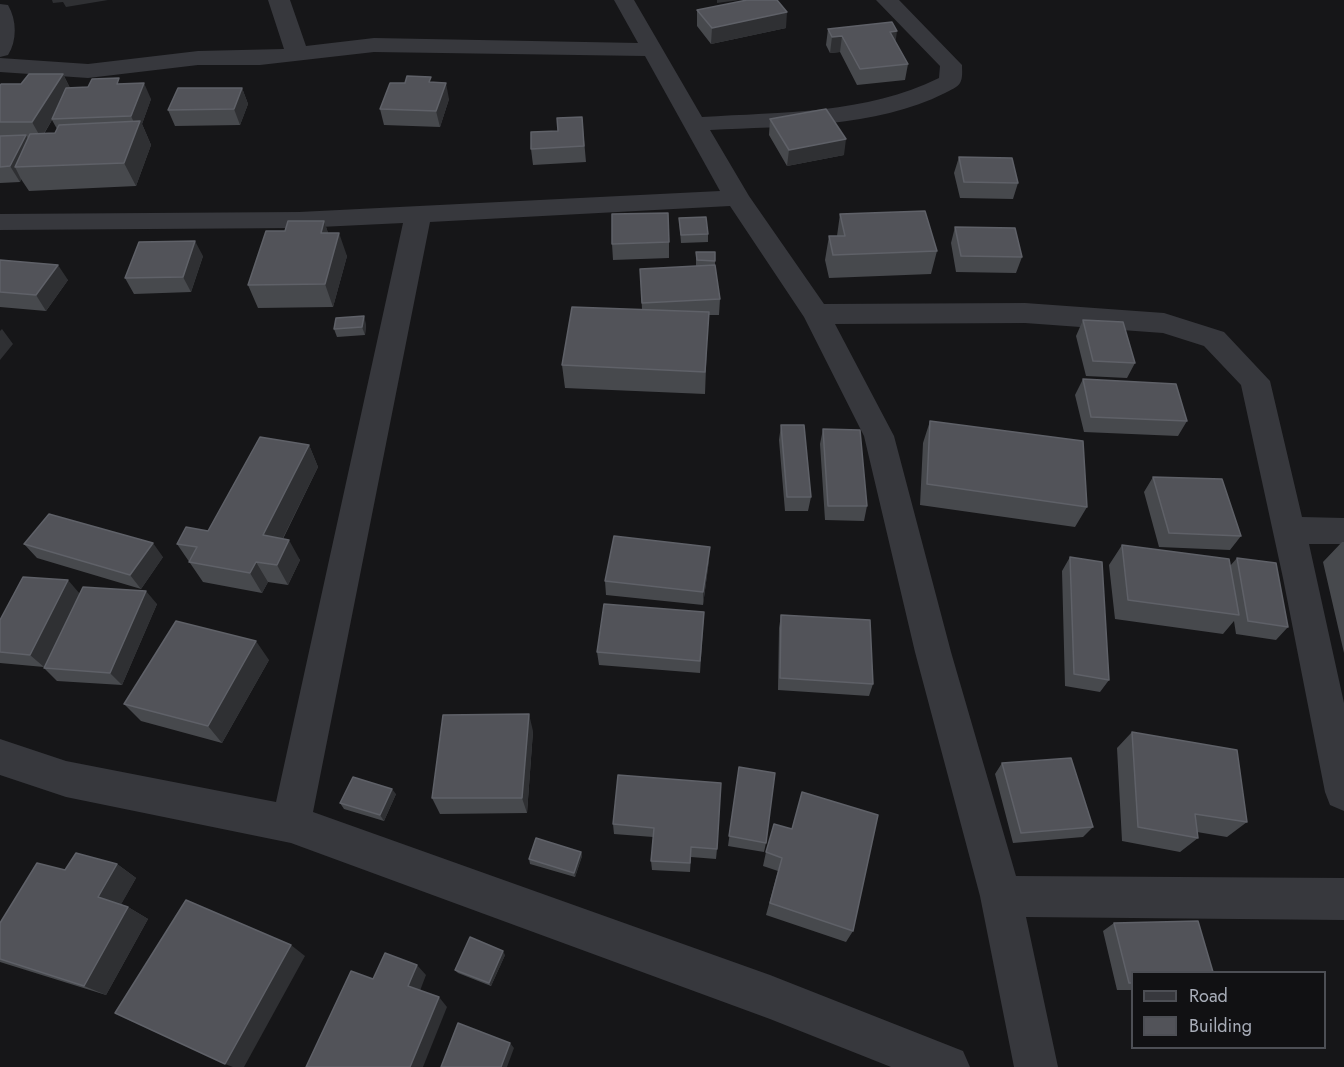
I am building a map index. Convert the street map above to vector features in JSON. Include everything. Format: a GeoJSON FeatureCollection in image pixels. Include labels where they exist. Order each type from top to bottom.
{"type":"FeatureCollection","features":[{"type":"Feature","properties":{"kind":"street"},"geometry":{"type":"LineString","coordinates":[[0,50],[4,36],[0,9],[2,0]]}},
{"type":"Feature","properties":{"kind":"street"},"geometry":{"type":"LineString","coordinates":[[279,0],[297,53]]}},
{"type":"Feature","properties":{"kind":"street"},"geometry":{"type":"LineString","coordinates":[[624,0],[697,124],[737,198],[816,314],[879,436],[933,652],[1001,896],[1036,1067]]}},
{"type":"Feature","properties":{"kind":"street"},"geometry":{"type":"LineString","coordinates":[[697,124],[846,113],[933,92],[950,81],[951,65],[887,0]]}},
{"type":"Feature","properties":{"kind":"street"},"geometry":{"type":"LineString","coordinates":[[0,65],[88,71],[198,58],[260,58],[374,45],[654,50]]}},
{"type":"Feature","properties":{"kind":"street"},"geometry":{"type":"LineString","coordinates":[[0,222],[299,220],[737,198]]}},
{"type":"Feature","properties":{"kind":"street"},"geometry":{"type":"LineString","coordinates":[[291,824],[418,215]]}},
{"type":"Feature","properties":{"kind":"street"},"geometry":{"type":"LineString","coordinates":[[816,314],[1025,314],[1164,323],[1214,339],[1255,381],[1344,792]]}},
{"type":"Feature","properties":{"kind":"street"},"geometry":{"type":"LineString","coordinates":[[1289,530],[1344,531]]}},
{"type":"Feature","properties":{"kind":"street"},"geometry":{"type":"LineString","coordinates":[[0,757],[66,779],[291,824],[770,997],[946,1067]]}},
{"type":"Feature","properties":{"kind":"street"},"geometry":{"type":"LineString","coordinates":[[1001,896],[1344,899]]}},
{"type":"Feature","properties":{"kind":"building"},"geometry":{"type":"Polygon","coordinates":[[[747,0],[777,0],[787,12],[712,28],[697,10],[747,0]]]}},
{"type":"Feature","properties":{"kind":"building"},"geometry":{"type":"Polygon","coordinates":[[[892,22],[897,31],[890,32],[908,64],[860,69],[842,36],[832,37],[828,29],[892,22]]]}},
{"type":"Feature","properties":{"kind":"building"},"geometry":{"type":"Polygon","coordinates":[[[29,74],[63,74],[32,122],[0,122],[1,84],[21,84],[29,74]]]}},
{"type":"Feature","properties":{"kind":"building"},"geometry":{"type":"Polygon","coordinates":[[[407,76],[431,77],[429,82],[446,83],[436,111],[380,109],[390,83],[405,83],[407,76]]]}},
{"type":"Feature","properties":{"kind":"building"},"geometry":{"type":"Polygon","coordinates":[[[119,78],[117,84],[144,83],[131,116],[52,119],[66,88],[88,87],[92,79],[119,78]]]}},
{"type":"Feature","properties":{"kind":"building"},"geometry":{"type":"Polygon","coordinates":[[[178,88],[242,88],[234,109],[168,110],[178,88]]]}},
{"type":"Feature","properties":{"kind":"building"},"geometry":{"type":"Polygon","coordinates":[[[826,109],[846,139],[789,150],[770,119],[826,109]]]}},
{"type":"Feature","properties":{"kind":"building"},"geometry":{"type":"Polygon","coordinates":[[[582,117],[584,146],[531,149],[531,132],[558,131],[557,118],[582,117]]]}},
{"type":"Feature","properties":{"kind":"building"},"geometry":{"type":"Polygon","coordinates":[[[140,121],[124,163],[15,167],[30,134],[55,133],[59,125],[140,121]]]}},
{"type":"Feature","properties":{"kind":"building"},"geometry":{"type":"Polygon","coordinates":[[[26,135],[10,166],[0,167],[0,136],[26,135]]]}},
{"type":"Feature","properties":{"kind":"building"},"geometry":{"type":"Polygon","coordinates":[[[959,157],[1012,158],[1018,183],[964,182],[959,157]]]}},
{"type":"Feature","properties":{"kind":"building"},"geometry":{"type":"Polygon","coordinates":[[[925,211],[937,251],[833,255],[829,236],[845,236],[840,214],[925,211]]]}},
{"type":"Feature","properties":{"kind":"building"},"geometry":{"type":"Polygon","coordinates":[[[668,213],[669,242],[612,244],[612,214],[668,213]]]}},
{"type":"Feature","properties":{"kind":"building"},"geometry":{"type":"Polygon","coordinates":[[[706,217],[708,234],[681,235],[679,218],[706,217]]]}},
{"type":"Feature","properties":{"kind":"building"},"geometry":{"type":"Polygon","coordinates":[[[288,221],[324,221],[321,233],[339,233],[325,284],[248,285],[266,231],[285,231],[288,221]]]}},
{"type":"Feature","properties":{"kind":"building"},"geometry":{"type":"Polygon","coordinates":[[[955,227],[1015,228],[1022,257],[961,256],[955,227]]]}},
{"type":"Feature","properties":{"kind":"building"},"geometry":{"type":"Polygon","coordinates":[[[195,241],[183,277],[125,278],[139,242],[195,241]]]}},
{"type":"Feature","properties":{"kind":"building"},"geometry":{"type":"Polygon","coordinates":[[[696,252],[715,252],[715,261],[697,260],[696,252]]]}},
{"type":"Feature","properties":{"kind":"building"},"geometry":{"type":"Polygon","coordinates":[[[0,260],[58,265],[36,295],[0,292],[0,260]]]}},
{"type":"Feature","properties":{"kind":"building"},"geometry":{"type":"Polygon","coordinates":[[[715,265],[720,299],[642,303],[640,269],[715,265]]]}},
{"type":"Feature","properties":{"kind":"building"},"geometry":{"type":"Polygon","coordinates":[[[572,307],[709,312],[705,372],[562,365],[572,307]]]}},
{"type":"Feature","properties":{"kind":"building"},"geometry":{"type":"Polygon","coordinates":[[[364,316],[362,327],[334,329],[336,318],[364,316]]]}},
{"type":"Feature","properties":{"kind":"building"},"geometry":{"type":"Polygon","coordinates":[[[1083,320],[1123,322],[1135,363],[1093,361],[1083,320]]]}},
{"type":"Feature","properties":{"kind":"building"},"geometry":{"type":"Polygon","coordinates":[[[1083,379],[1176,384],[1187,421],[1091,417],[1083,379]]]}},
{"type":"Feature","properties":{"kind":"building"},"geometry":{"type":"Polygon","coordinates":[[[930,421],[1083,441],[1087,507],[927,484],[930,421]]]}},
{"type":"Feature","properties":{"kind":"building"},"geometry":{"type":"Polygon","coordinates":[[[781,425],[804,425],[811,497],[787,497],[781,425]]]}},
{"type":"Feature","properties":{"kind":"building"},"geometry":{"type":"Polygon","coordinates":[[[823,429],[860,430],[867,506],[828,506],[823,429]]]}},
{"type":"Feature","properties":{"kind":"building"},"geometry":{"type":"Polygon","coordinates":[[[260,437],[309,445],[263,535],[289,540],[277,565],[256,562],[250,573],[189,562],[197,547],[177,544],[186,527],[208,531],[260,437]]]}},
{"type":"Feature","properties":{"kind":"building"},"geometry":{"type":"Polygon","coordinates":[[[1153,477],[1222,479],[1241,536],[1169,533],[1153,477]]]}},
{"type":"Feature","properties":{"kind":"building"},"geometry":{"type":"Polygon","coordinates":[[[49,514],[153,543],[130,575],[24,544],[49,514]]]}},
{"type":"Feature","properties":{"kind":"building"},"geometry":{"type":"Polygon","coordinates":[[[614,536],[710,547],[703,592],[605,581],[614,536]]]}},
{"type":"Feature","properties":{"kind":"building"},"geometry":{"type":"Polygon","coordinates":[[[1122,545],[1229,559],[1239,615],[1128,600],[1122,545]]]}},
{"type":"Feature","properties":{"kind":"building"},"geometry":{"type":"Polygon","coordinates":[[[1070,557],[1102,562],[1109,680],[1074,674],[1070,557]]]}},
{"type":"Feature","properties":{"kind":"building"},"geometry":{"type":"Polygon","coordinates":[[[1237,558],[1276,563],[1288,627],[1248,621],[1237,558]]]}},
{"type":"Feature","properties":{"kind":"building"},"geometry":{"type":"Polygon","coordinates":[[[23,577],[68,580],[30,655],[0,652],[0,620],[23,577]]]}},
{"type":"Feature","properties":{"kind":"building"},"geometry":{"type":"Polygon","coordinates":[[[83,587],[146,591],[110,673],[44,668],[83,587]]]}},
{"type":"Feature","properties":{"kind":"building"},"geometry":{"type":"Polygon","coordinates":[[[604,604],[704,612],[700,661],[597,652],[604,604]]]}},
{"type":"Feature","properties":{"kind":"building"},"geometry":{"type":"Polygon","coordinates":[[[781,615],[870,620],[873,684],[780,678],[781,615]]]}},
{"type":"Feature","properties":{"kind":"building"},"geometry":{"type":"Polygon","coordinates":[[[176,621],[256,641],[208,726],[124,704],[176,621]]]}},
{"type":"Feature","properties":{"kind":"building"},"geometry":{"type":"Polygon","coordinates":[[[529,714],[522,798],[432,798],[443,715],[529,714]]]}},
{"type":"Feature","properties":{"kind":"building"},"geometry":{"type":"Polygon","coordinates":[[[1132,732],[1237,750],[1247,822],[1195,814],[1198,838],[1138,827],[1132,732]]]}},
{"type":"Feature","properties":{"kind":"building"},"geometry":{"type":"Polygon","coordinates":[[[1071,758],[1093,827],[1021,833],[1002,763],[1071,758]]]}},
{"type":"Feature","properties":{"kind":"building"},"geometry":{"type":"Polygon","coordinates":[[[739,767],[775,773],[766,843],[729,836],[739,767]]]}},
{"type":"Feature","properties":{"kind":"building"},"geometry":{"type":"Polygon","coordinates":[[[618,775],[721,783],[717,849],[691,847],[690,863],[651,861],[654,828],[613,824],[618,775]]]}},
{"type":"Feature","properties":{"kind":"building"},"geometry":{"type":"Polygon","coordinates":[[[353,777],[392,789],[380,815],[340,803],[353,777]]]}},
{"type":"Feature","properties":{"kind":"building"},"geometry":{"type":"Polygon","coordinates":[[[802,792],[878,815],[853,931],[770,903],[782,858],[766,852],[774,824],[792,829],[802,792]]]}},
{"type":"Feature","properties":{"kind":"building"},"geometry":{"type":"Polygon","coordinates":[[[536,838],[581,852],[574,873],[529,859],[536,838]]]}},
{"type":"Feature","properties":{"kind":"building"},"geometry":{"type":"Polygon","coordinates":[[[76,853],[117,864],[98,897],[128,907],[84,986],[0,959],[0,923],[37,863],[65,870],[76,853]]]}},
{"type":"Feature","properties":{"kind":"building"},"geometry":{"type":"Polygon","coordinates":[[[186,900],[291,945],[225,1064],[115,1013],[186,900]]]}},
{"type":"Feature","properties":{"kind":"building"},"geometry":{"type":"Polygon","coordinates":[[[1198,921],[1213,971],[1131,971],[1131,983],[1129,983],[1114,923],[1198,921]]]}},
{"type":"Feature","properties":{"kind":"building"},"geometry":{"type":"Polygon","coordinates":[[[470,937],[503,951],[489,983],[455,970],[470,937]]]}},
{"type":"Feature","properties":{"kind":"building"},"geometry":{"type":"Polygon","coordinates":[[[385,953],[417,965],[408,986],[439,997],[410,1067],[306,1067],[351,971],[373,979],[385,953]]]}},
{"type":"Feature","properties":{"kind":"building"},"geometry":{"type":"Polygon","coordinates":[[[458,1023],[510,1043],[501,1067],[441,1067],[458,1023]]]}}]}
